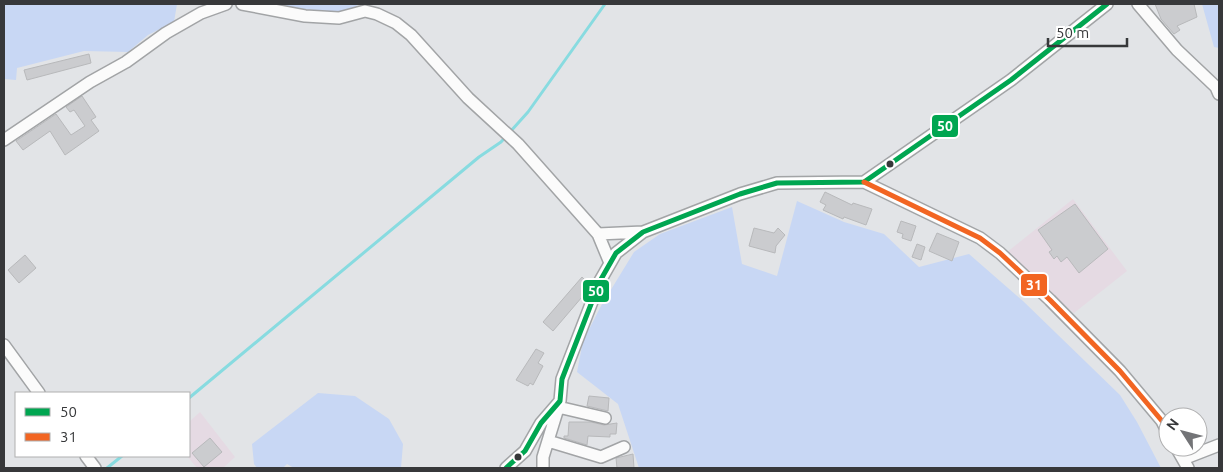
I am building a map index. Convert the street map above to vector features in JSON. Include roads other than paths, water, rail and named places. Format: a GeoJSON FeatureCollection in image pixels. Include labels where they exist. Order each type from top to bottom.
{"type":"FeatureCollection","features":[{"type":"Feature","properties":{"kind":"street"},"geometry":{"type":"LineString","coordinates":[[4,140],[90,82],[126,62],[166,33],[201,13],[226,4]]}},
{"type":"Feature","properties":{"kind":"street"},"geometry":{"type":"LineString","coordinates":[[242,4],[305,16],[339,18],[367,8],[396,23]]}},
{"type":"Feature","properties":{"kind":"street"},"geometry":{"type":"LineString","coordinates":[[379,4],[396,23],[411,35],[468,98],[513,140],[598,234],[610,263]]}},
{"type":"Feature","properties":{"kind":"street"},"geometry":{"type":"LineString","coordinates":[[864,182],[1011,80],[1107,4]]}},
{"type":"Feature","properties":{"kind":"street"},"geometry":{"type":"LineString","coordinates":[[1138,4],[1177,50],[1216,87],[1219,94]]}},
{"type":"Feature","properties":{"kind":"street"},"geometry":{"type":"LineString","coordinates":[[543,468],[548,441],[559,404],[562,379],[600,281],[616,253],[643,232],[740,194],[777,183],[864,182],[980,238],[1000,253],[1050,300],[1120,371],[1158,416]]}},
{"type":"Feature","properties":{"kind":"street"},"geometry":{"type":"LineString","coordinates":[[598,234],[643,232]]}},
{"type":"Feature","properties":{"kind":"street"},"geometry":{"type":"LineString","coordinates":[[4,345],[38,392]]}},
{"type":"Feature","properties":{"kind":"street"},"geometry":{"type":"LineString","coordinates":[[559,404],[605,418]]}},
{"type":"Feature","properties":{"kind":"street"},"geometry":{"type":"LineString","coordinates":[[506,468],[525,450],[541,423],[559,404]]}},
{"type":"Feature","properties":{"kind":"street"},"geometry":{"type":"LineString","coordinates":[[548,441],[601,457],[624,447]]}},
{"type":"Feature","properties":{"kind":"street"},"geometry":{"type":"LineString","coordinates":[[1185,464],[1219,446]]}},
{"type":"Feature","properties":{"kind":"street"},"geometry":{"type":"LineString","coordinates":[[87,457],[95,468]]}},
{"type":"Feature","properties":{"kind":"waterway"},"geometry":{"type":"LineString","coordinates":[[190,397],[479,157],[501,142],[528,112],[605,4]]}},
{"type":"Feature","properties":{"kind":"waterway"},"geometry":{"type":"LineString","coordinates":[[107,468],[121,457]]}}]}
